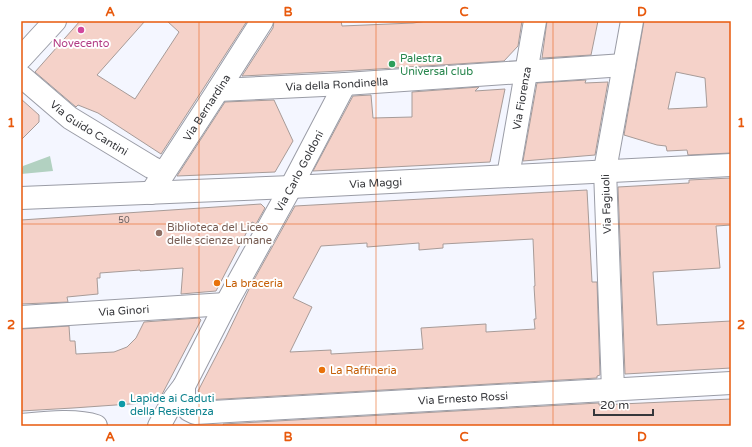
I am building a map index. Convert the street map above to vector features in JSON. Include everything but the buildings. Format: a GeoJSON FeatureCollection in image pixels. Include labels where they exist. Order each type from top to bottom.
{"type":"FeatureCollection","features":[{"type":"Feature","properties":{"kind":"street"},"geometry":{"type":"LineString","coordinates":[[21,58],[54,21]]}},
{"type":"Feature","properties":{"kind":"street","name":"Via Bernardina"},"geometry":{"type":"LineString","coordinates":[[151,193],[262,21]]}},
{"type":"Feature","properties":{"kind":"street","name":"Via Fiorenza"},"geometry":{"type":"LineString","coordinates":[[508,176],[534,21]]}},
{"type":"Feature","properties":{"kind":"street","name":"Via Fagiuoli"},"geometry":{"type":"LineString","coordinates":[[613,390],[605,170],[632,21]]}},
{"type":"Feature","properties":{"kind":"street","name":"Via della Rondinella"},"geometry":{"type":"LineString","coordinates":[[218,90],[345,84],[624,65]]}},
{"type":"Feature","properties":{"kind":"street","name":"Via Guido Cantini"},"geometry":{"type":"LineString","coordinates":[[21,76],[70,118],[163,173]]}},
{"type":"Feature","properties":{"kind":"street","name":"Via Carlo Goldoni"},"geometry":{"type":"LineString","coordinates":[[184,386],[226,304],[291,187],[345,84]]}},
{"type":"Feature","properties":{"kind":"street","name":"Via Maggi"},"geometry":{"type":"LineString","coordinates":[[21,198],[291,187],[605,170],[731,165]]}},
{"type":"Feature","properties":{"kind":"street","name":"Via Ginori"},"geometry":{"type":"LineString","coordinates":[[21,317],[226,304]]}},
{"type":"Feature","properties":{"kind":"street","name":"Via Ernesto Rossi"},"geometry":{"type":"LineString","coordinates":[[164,426],[177,415],[195,413],[731,383]]}},
{"type":"Feature","properties":{"kind":"street"},"geometry":{"type":"LineString","coordinates":[[184,386],[184,404],[189,410],[195,413]]}},
{"type":"Feature","properties":{"kind":"street"},"geometry":{"type":"LineString","coordinates":[[159,426],[174,399],[184,386]]}},
{"type":"Feature","properties":{"kind":"street"},"geometry":{"type":"LineString","coordinates":[[21,425],[60,422],[91,424],[96,426]]}},
{"type":"Feature","properties":{"kind":"green space"},"geometry":{"type":"Polygon","coordinates":[[[50,156],[53,171],[21,174],[23,166],[50,156]]]}},
{"type":"Feature","properties":{"kind":"place","name":"Novecento"},"geometry":{"type":"Point","coordinates":[81,30]}},
{"type":"Feature","properties":{"kind":"place","name":"Palestra Universal club"},"geometry":{"type":"Point","coordinates":[392,64]}},
{"type":"Feature","properties":{"kind":"place","name":"Biblioteca del Liceo delle scienze umane"},"geometry":{"type":"Point","coordinates":[159,233]}},
{"type":"Feature","properties":{"kind":"place","name":"La braceria"},"geometry":{"type":"Point","coordinates":[217,283]}},
{"type":"Feature","properties":{"kind":"place","name":"La Raffineria"},"geometry":{"type":"Point","coordinates":[322,370]}},
{"type":"Feature","properties":{"kind":"place","name":"Lapide ai Caduti della Resistenza"},"geometry":{"type":"Point","coordinates":[122,404]}}]}
